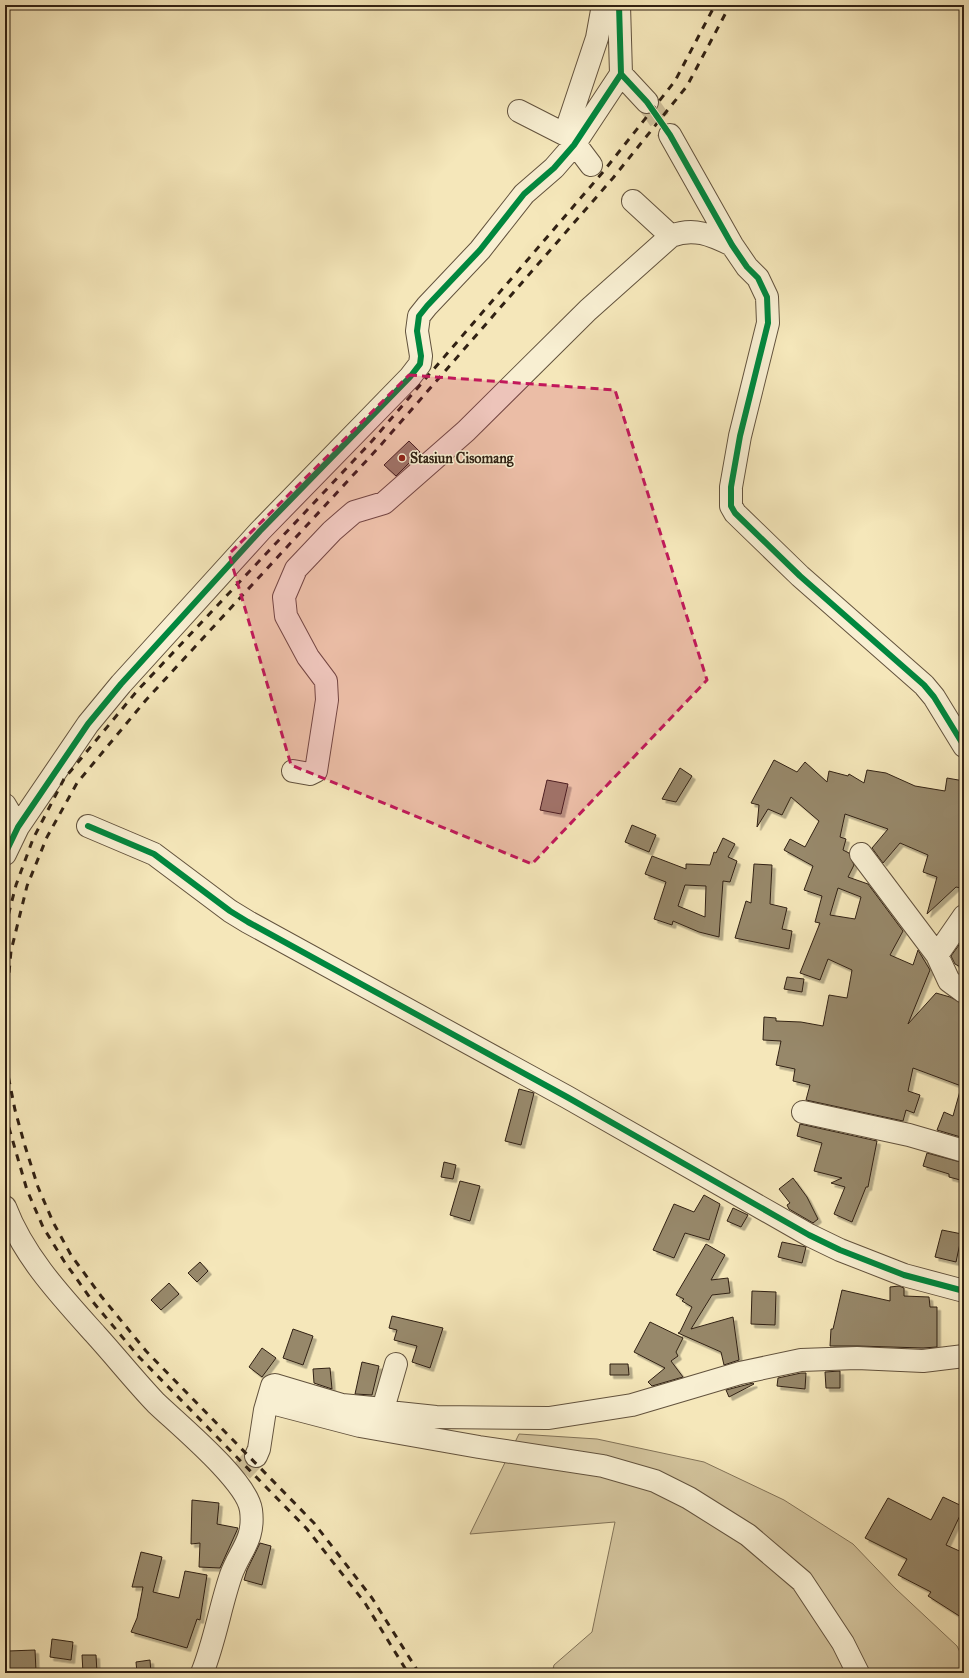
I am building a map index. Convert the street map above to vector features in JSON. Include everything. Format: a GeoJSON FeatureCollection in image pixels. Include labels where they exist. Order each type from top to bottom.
{"type":"FeatureCollection","features":[{"type":"Feature","properties":{"kind":"street"},"geometry":{"type":"LineString","coordinates":[[572,141],[571,113],[599,30],[614,9]]}},
{"type":"Feature","properties":{"kind":"street"},"geometry":{"type":"LineString","coordinates":[[614,9],[621,74],[647,102]]}},
{"type":"Feature","properties":{"kind":"street"},"geometry":{"type":"LineString","coordinates":[[5,854],[18,827],[88,724],[121,684],[255,537],[410,377],[420,364],[421,356],[417,331],[419,316],[480,250],[524,194],[554,168],[621,74]]}},
{"type":"Feature","properties":{"kind":"street"},"geometry":{"type":"LineString","coordinates":[[519,111],[572,141],[591,165]]}},
{"type":"Feature","properties":{"kind":"street"},"geometry":{"type":"LineString","coordinates":[[670,135],[732,245],[763,286],[767,296],[769,315],[740,436],[731,487],[731,506],[735,513],[800,576],[924,686],[934,697],[964,746]]}},
{"type":"Feature","properties":{"kind":"street"},"geometry":{"type":"LineString","coordinates":[[633,201],[671,236]]}},
{"type":"Feature","properties":{"kind":"street"},"geometry":{"type":"LineString","coordinates":[[293,771],[310,774],[316,771],[327,700],[326,681],[308,657],[286,616],[284,597],[296,569],[332,530],[354,512],[384,503],[460,436],[588,310],[671,236],[685,231],[711,235],[732,245]]}},
{"type":"Feature","properties":{"kind":"street"},"geometry":{"type":"LineString","coordinates":[[5,805],[18,827]]}},
{"type":"Feature","properties":{"kind":"street"},"geometry":{"type":"LineString","coordinates":[[88,826],[154,854],[230,911],[248,922],[567,1097],[809,1235],[840,1250],[904,1275],[964,1291]]}},
{"type":"Feature","properties":{"kind":"street"},"geometry":{"type":"LineString","coordinates":[[861,854],[937,955],[949,981],[964,992]]}},
{"type":"Feature","properties":{"kind":"street"},"geometry":{"type":"LineString","coordinates":[[937,955],[964,916]]}},
{"type":"Feature","properties":{"kind":"street"},"geometry":{"type":"LineString","coordinates":[[803,1112],[909,1135],[964,1151]]}},
{"type":"Feature","properties":{"kind":"street"},"geometry":{"type":"LineString","coordinates":[[5,1208],[23,1244],[41,1271],[60,1295],[134,1379],[244,1468],[250,1500],[252,1528],[244,1552],[232,1573],[202,1673]]}},
{"type":"Feature","properties":{"kind":"street"},"geometry":{"type":"LineString","coordinates":[[244,1468],[259,1449],[262,1426],[272,1386],[278,1385],[342,1405],[383,1409],[398,1413],[436,1417],[548,1418],[632,1405],[740,1373],[801,1360],[857,1358],[923,1361],[964,1356]]}},
{"type":"Feature","properties":{"kind":"street"},"geometry":{"type":"LineString","coordinates":[[383,1409],[396,1364]]}},
{"type":"Feature","properties":{"kind":"street"},"geometry":{"type":"LineString","coordinates":[[268,1402],[360,1426],[479,1447],[603,1466],[655,1481],[689,1498],[748,1535],[802,1581],[843,1643],[858,1673]]}},
{"type":"Feature","properties":{"kind":"highlighted area"},"geometry":{"type":"Polygon","coordinates":[[[409,375],[615,390],[707,680],[532,864],[291,765],[229,554],[409,375]]]}},
{"type":"Feature","properties":{"kind":"shaded area"},"geometry":{"type":"Polygon","coordinates":[[[519,1434],[597,1439],[704,1462],[784,1500],[853,1544],[896,1589],[957,1646],[964,1660],[964,1673],[552,1673],[554,1665],[592,1632],[615,1522],[470,1534],[519,1434]]]}},
{"type":"Feature","properties":{"kind":"building","name":"Stasiun Cisomang"},"geometry":{"type":"Polygon","coordinates":[[[409,441],[420,452],[396,476],[384,465],[409,441]]]}},
{"type":"Feature","properties":{"kind":"building"},"geometry":{"type":"Polygon","coordinates":[[[774,760],[797,772],[805,762],[827,782],[829,771],[848,776],[849,774],[864,783],[867,770],[886,773],[915,786],[945,791],[947,778],[964,781],[964,828],[960,847],[964,848],[964,881],[961,888],[956,887],[927,914],[937,877],[923,872],[928,855],[900,843],[883,863],[872,848],[888,829],[845,814],[840,837],[846,839],[843,850],[849,853],[854,865],[848,877],[868,884],[903,931],[890,955],[913,965],[918,950],[930,970],[908,1024],[936,993],[950,997],[964,1004],[964,1087],[913,1068],[908,1091],[920,1095],[914,1113],[906,1110],[903,1121],[806,1100],[810,1085],[793,1081],[795,1069],[776,1065],[781,1041],[763,1040],[764,1017],[776,1018],[776,1021],[801,1022],[823,1026],[829,995],[847,998],[852,970],[828,959],[820,980],[800,973],[820,923],[815,922],[822,896],[804,890],[813,866],[784,850],[790,839],[805,847],[819,821],[791,797],[782,815],[768,809],[757,827],[759,805],[751,803],[774,760]],[[838,888],[830,915],[855,919],[861,897],[838,888]]]}},
{"type":"Feature","properties":{"kind":"building"},"geometry":{"type":"Polygon","coordinates":[[[680,768],[692,776],[676,802],[662,799],[680,768]]]}},
{"type":"Feature","properties":{"kind":"building"},"geometry":{"type":"Polygon","coordinates":[[[547,780],[568,784],[561,814],[540,810],[547,780]]]}},
{"type":"Feature","properties":{"kind":"building"},"geometry":{"type":"Polygon","coordinates":[[[632,825],[656,835],[649,852],[625,842],[632,825]]]}},
{"type":"Feature","properties":{"kind":"building"},"geometry":{"type":"Polygon","coordinates":[[[723,838],[735,844],[728,857],[737,861],[730,882],[723,881],[719,937],[699,932],[673,921],[672,925],[654,919],[666,882],[645,874],[652,856],[686,869],[686,864],[710,865],[714,852],[716,853],[723,838]],[[685,885],[678,906],[705,917],[706,886],[685,885]]]}},
{"type":"Feature","properties":{"kind":"building"},"geometry":{"type":"Polygon","coordinates":[[[754,864],[772,865],[770,904],[787,908],[782,929],[792,931],[789,949],[735,938],[746,901],[751,903],[754,864]]]}},
{"type":"Feature","properties":{"kind":"building"},"geometry":{"type":"Polygon","coordinates":[[[964,938],[964,969],[955,964],[951,956],[964,938]]]}},
{"type":"Feature","properties":{"kind":"building"},"geometry":{"type":"Polygon","coordinates":[[[787,977],[804,979],[802,992],[784,989],[787,977]]]}},
{"type":"Feature","properties":{"kind":"building"},"geometry":{"type":"Polygon","coordinates":[[[519,1089],[534,1093],[521,1145],[505,1141],[519,1089]]]}},
{"type":"Feature","properties":{"kind":"building"},"geometry":{"type":"Polygon","coordinates":[[[960,1091],[964,1091],[964,1138],[937,1130],[944,1112],[953,1116],[960,1091]]]}},
{"type":"Feature","properties":{"kind":"building"},"geometry":{"type":"Polygon","coordinates":[[[800,1124],[877,1141],[868,1187],[866,1187],[852,1222],[834,1214],[845,1187],[831,1183],[842,1178],[814,1171],[822,1143],[797,1136],[800,1124]]]}},
{"type":"Feature","properties":{"kind":"building"},"geometry":{"type":"Polygon","coordinates":[[[927,1153],[964,1163],[964,1181],[949,1177],[949,1174],[923,1166],[927,1153]]]}},
{"type":"Feature","properties":{"kind":"building"},"geometry":{"type":"Polygon","coordinates":[[[444,1162],[456,1165],[453,1179],[441,1177],[444,1162]]]}},
{"type":"Feature","properties":{"kind":"building"},"geometry":{"type":"Polygon","coordinates":[[[793,1178],[807,1197],[818,1219],[813,1223],[789,1209],[787,1205],[790,1203],[779,1189],[793,1178]]]}},
{"type":"Feature","properties":{"kind":"building"},"geometry":{"type":"Polygon","coordinates":[[[460,1181],[480,1186],[470,1221],[450,1215],[460,1181]]]}},
{"type":"Feature","properties":{"kind":"building"},"geometry":{"type":"Polygon","coordinates":[[[704,1195],[720,1204],[709,1240],[685,1233],[674,1258],[653,1250],[674,1204],[694,1212],[704,1195]]]}},
{"type":"Feature","properties":{"kind":"building"},"geometry":{"type":"Polygon","coordinates":[[[733,1208],[748,1215],[741,1227],[727,1221],[733,1208]]]}},
{"type":"Feature","properties":{"kind":"building"},"geometry":{"type":"Polygon","coordinates":[[[942,1230],[962,1234],[956,1262],[935,1257],[942,1230]]]}},
{"type":"Feature","properties":{"kind":"building"},"geometry":{"type":"Polygon","coordinates":[[[782,1242],[806,1247],[802,1263],[778,1257],[782,1242]]]}},
{"type":"Feature","properties":{"kind":"building"},"geometry":{"type":"Polygon","coordinates":[[[706,1244],[725,1255],[711,1280],[728,1278],[730,1293],[712,1295],[691,1329],[733,1317],[739,1360],[724,1365],[721,1352],[678,1333],[680,1332],[692,1307],[682,1301],[684,1299],[676,1295],[706,1244]]]}},
{"type":"Feature","properties":{"kind":"building"},"geometry":{"type":"Polygon","coordinates":[[[200,1262],[208,1271],[197,1282],[188,1273],[200,1262]]]}},
{"type":"Feature","properties":{"kind":"building"},"geometry":{"type":"Polygon","coordinates":[[[169,1283],[179,1294],[161,1310],[151,1300],[169,1283]]]}},
{"type":"Feature","properties":{"kind":"building"},"geometry":{"type":"Polygon","coordinates":[[[899,1286],[904,1288],[904,1296],[929,1297],[930,1307],[937,1307],[937,1347],[830,1346],[831,1329],[833,1329],[842,1290],[890,1301],[890,1287],[899,1286]]]}},
{"type":"Feature","properties":{"kind":"building"},"geometry":{"type":"Polygon","coordinates":[[[752,1291],[776,1292],[775,1325],[751,1324],[752,1291]]]}},
{"type":"Feature","properties":{"kind":"building"},"geometry":{"type":"Polygon","coordinates":[[[392,1316],[443,1328],[430,1368],[412,1362],[417,1346],[394,1340],[397,1330],[389,1328],[392,1316]]]}},
{"type":"Feature","properties":{"kind":"building"},"geometry":{"type":"Polygon","coordinates":[[[650,1322],[683,1338],[676,1352],[678,1356],[671,1361],[683,1377],[652,1386],[648,1382],[665,1368],[634,1352],[650,1322]]]}},
{"type":"Feature","properties":{"kind":"building"},"geometry":{"type":"Polygon","coordinates":[[[293,1329],[313,1336],[303,1365],[283,1358],[293,1329]]]}},
{"type":"Feature","properties":{"kind":"building"},"geometry":{"type":"Polygon","coordinates":[[[262,1348],[276,1358],[262,1377],[249,1367],[262,1348]]]}},
{"type":"Feature","properties":{"kind":"building"},"geometry":{"type":"Polygon","coordinates":[[[362,1362],[379,1366],[372,1395],[355,1394],[362,1362]]]}},
{"type":"Feature","properties":{"kind":"building"},"geometry":{"type":"Polygon","coordinates":[[[610,1364],[628,1364],[629,1375],[610,1375],[610,1364]]]}},
{"type":"Feature","properties":{"kind":"building"},"geometry":{"type":"Polygon","coordinates":[[[330,1368],[332,1389],[314,1383],[313,1369],[330,1368]]]}},
{"type":"Feature","properties":{"kind":"building"},"geometry":{"type":"Polygon","coordinates":[[[840,1371],[840,1388],[826,1388],[825,1372],[840,1371]]]}},
{"type":"Feature","properties":{"kind":"building"},"geometry":{"type":"Polygon","coordinates":[[[806,1373],[805,1389],[777,1386],[778,1378],[806,1373]]]}},
{"type":"Feature","properties":{"kind":"building"},"geometry":{"type":"Polygon","coordinates":[[[754,1384],[729,1397],[726,1390],[754,1384]]]}},
{"type":"Feature","properties":{"kind":"building"},"geometry":{"type":"Polygon","coordinates":[[[943,1497],[964,1507],[946,1545],[964,1553],[964,1619],[928,1596],[931,1592],[898,1575],[907,1559],[865,1538],[888,1498],[931,1520],[943,1497]]]}},
{"type":"Feature","properties":{"kind":"building"},"geometry":{"type":"Polygon","coordinates":[[[192,1500],[219,1503],[217,1524],[238,1528],[220,1568],[199,1567],[200,1543],[191,1544],[192,1500]]]}},
{"type":"Feature","properties":{"kind":"building"},"geometry":{"type":"Polygon","coordinates":[[[260,1543],[271,1546],[262,1585],[244,1580],[247,1570],[260,1543]]]}},
{"type":"Feature","properties":{"kind":"building"},"geometry":{"type":"Polygon","coordinates":[[[141,1552],[162,1557],[153,1592],[179,1598],[185,1571],[207,1575],[200,1620],[197,1619],[187,1648],[131,1632],[137,1618],[143,1587],[132,1587],[141,1552]]]}},
{"type":"Feature","properties":{"kind":"building"},"geometry":{"type":"Polygon","coordinates":[[[52,1639],[73,1642],[71,1660],[50,1657],[52,1639]]]}},
{"type":"Feature","properties":{"kind":"building"},"geometry":{"type":"Polygon","coordinates":[[[35,1650],[36,1671],[9,1673],[8,1651],[35,1650]]]}},
{"type":"Feature","properties":{"kind":"building"},"geometry":{"type":"Polygon","coordinates":[[[82,1655],[96,1655],[97,1673],[83,1673],[82,1655]]]}},
{"type":"Feature","properties":{"kind":"building"},"geometry":{"type":"Polygon","coordinates":[[[150,1660],[151,1673],[137,1673],[136,1662],[150,1660]]]}},
{"type":"Feature","properties":{"kind":"tunnel"},"geometry":{"type":"LineString","coordinates":[[647,102],[670,135]]}},
{"type":"Feature","properties":{"kind":"tunnel"},"geometry":{"type":"LineString","coordinates":[[242,1471],[256,1456]]}},
{"type":"Feature","properties":{"kind":"railway"},"geometry":{"type":"LineString","coordinates":[[5,928],[16,885],[33,839],[64,779],[137,691],[372,441],[603,172],[675,81],[715,5]]}},
{"type":"Feature","properties":{"kind":"railway"},"geometry":{"type":"LineString","coordinates":[[419,1673],[372,1598],[314,1523],[146,1351],[101,1296],[71,1255],[53,1222],[38,1187],[15,1110],[7,1070],[6,1006],[11,951],[27,886],[47,837],[77,783],[146,700],[379,447],[613,178],[687,86],[730,5]]}},
{"type":"Feature","properties":{"kind":"railway"},"geometry":{"type":"LineString","coordinates":[[5,1114],[27,1190],[43,1227],[64,1261],[93,1302],[139,1357],[307,1529],[365,1603],[408,1673]]}},
{"type":"Feature","properties":{"kind":"cycle path"},"geometry":{"type":"LineString","coordinates":[[619,5],[621,74],[647,102],[670,135],[732,245],[747,267],[758,278],[767,297],[768,323],[740,436],[731,487],[731,506],[735,513],[800,576],[924,685],[934,697],[964,746]]}},
{"type":"Feature","properties":{"kind":"cycle path"},"geometry":{"type":"LineString","coordinates":[[5,854],[18,827],[88,724],[121,684],[260,531],[410,377],[420,364],[421,356],[417,331],[419,316],[480,250],[524,194],[554,168],[574,145],[621,74]]}},
{"type":"Feature","properties":{"kind":"cycle path"},"geometry":{"type":"LineString","coordinates":[[88,826],[154,854],[230,911],[248,922],[567,1097],[809,1235],[840,1250],[904,1275],[964,1291]]}},
{"type":"Feature","properties":{"kind":"place","name":"Stasiun Cisomang"},"geometry":{"type":"Point","coordinates":[402,458]}}]}
